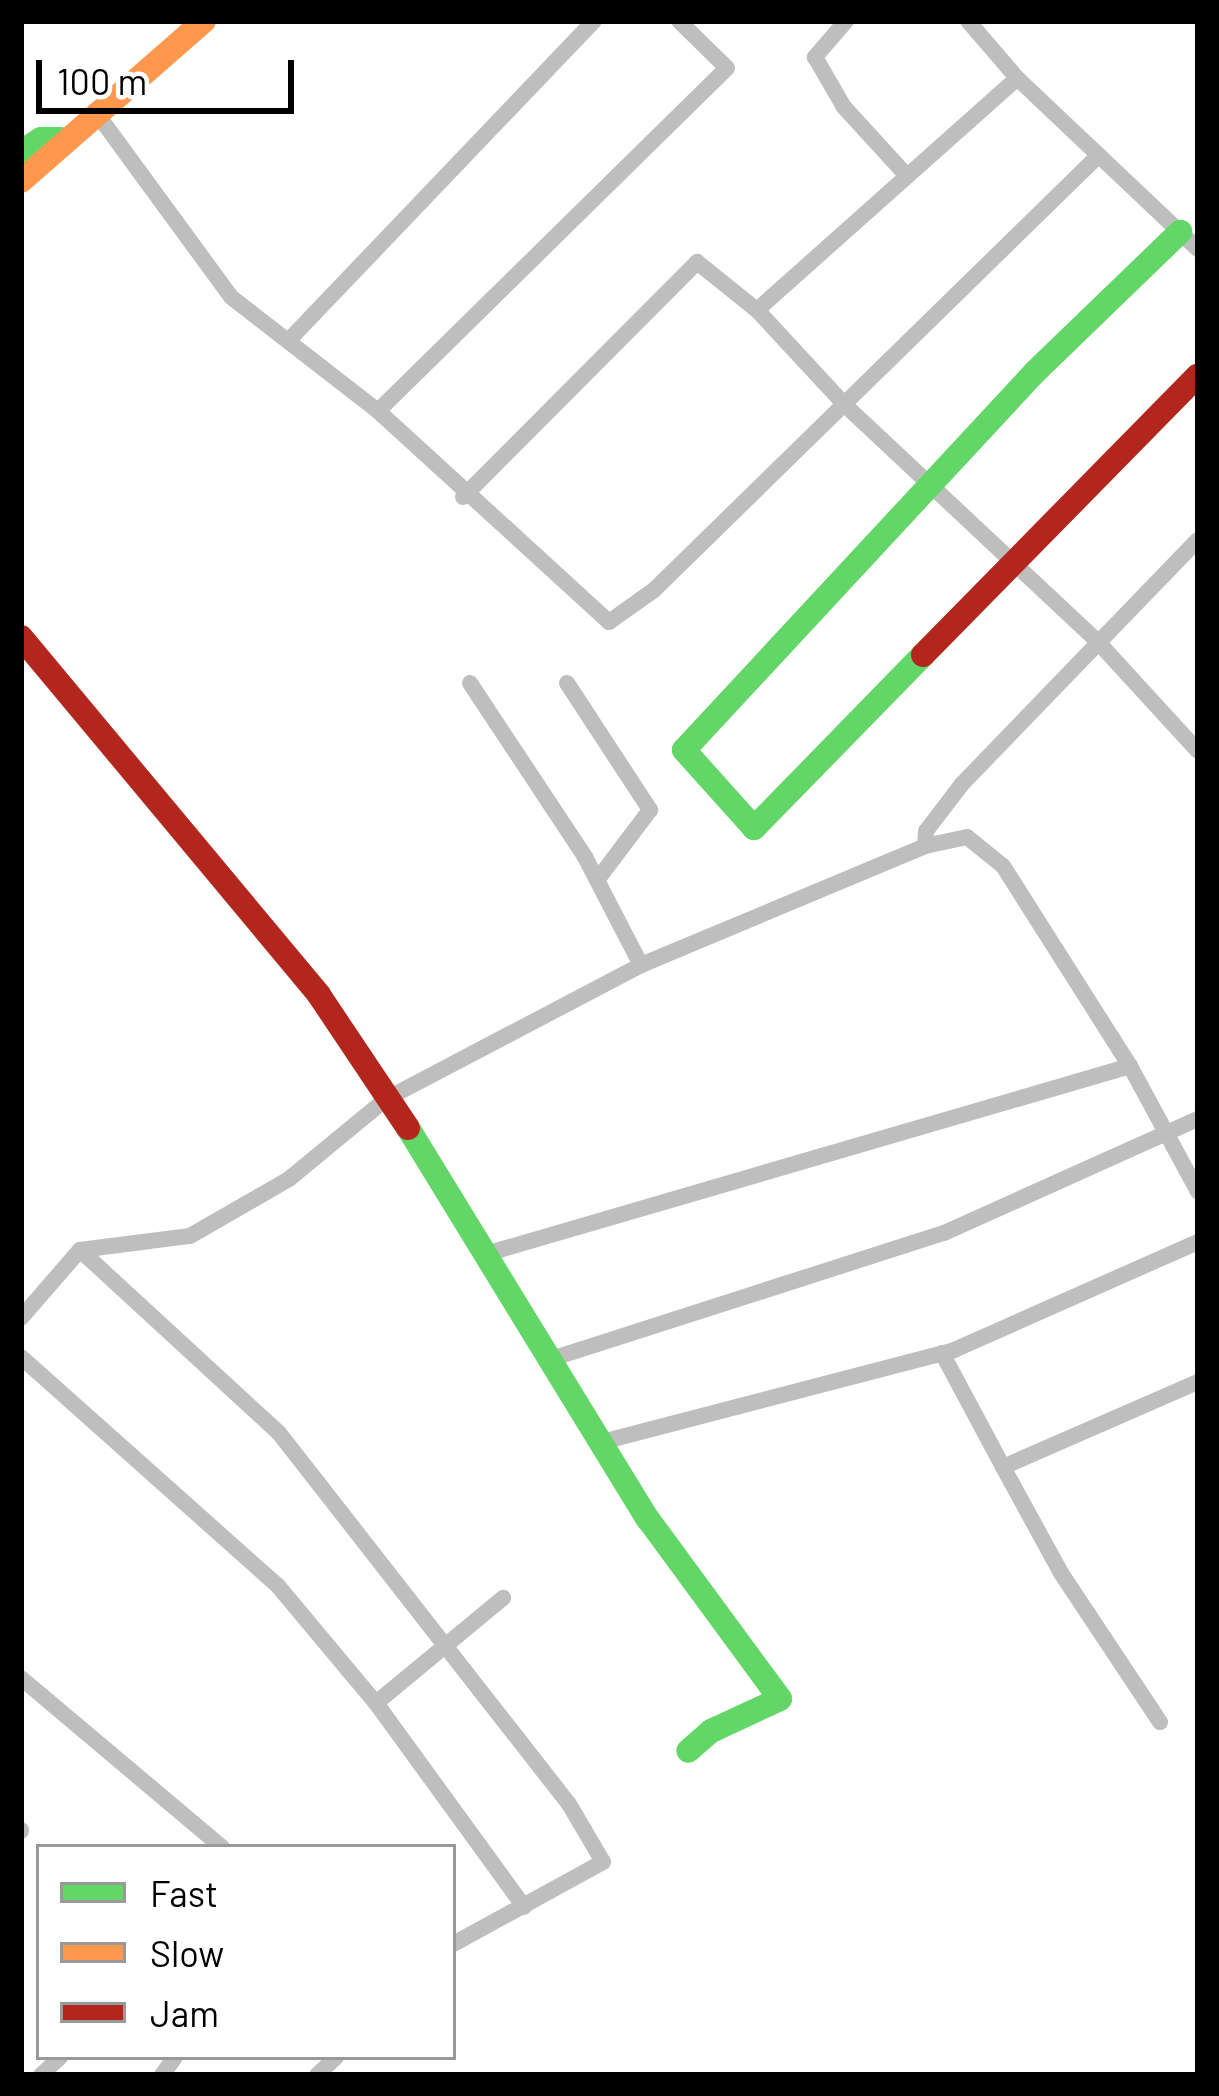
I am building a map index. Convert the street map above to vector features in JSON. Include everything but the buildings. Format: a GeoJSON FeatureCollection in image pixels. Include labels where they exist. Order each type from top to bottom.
{"type":"FeatureCollection","features":[{"type":"Feature","properties":{"kind":"street"},"geometry":{"type":"LineString","coordinates":[[21,181],[52,158],[61,139],[203,21]]}},
{"type":"Feature","properties":{"kind":"street"},"geometry":{"type":"LineString","coordinates":[[290,339],[594,21]]}},
{"type":"Feature","properties":{"kind":"street"},"geometry":{"type":"LineString","coordinates":[[378,412],[727,68],[680,21]]}},
{"type":"Feature","properties":{"kind":"street"},"geometry":{"type":"LineString","coordinates":[[846,21],[815,57],[844,107],[907,176]]}},
{"type":"Feature","properties":{"kind":"street"},"geometry":{"type":"LineString","coordinates":[[968,21],[1017,78],[1189,240],[929,486],[684,750],[754,828],[1198,375]]}},
{"type":"Feature","properties":{"kind":"street"},"geometry":{"type":"LineString","coordinates":[[757,310],[1017,78]]}},
{"type":"Feature","properties":{"kind":"street"},"geometry":{"type":"LineString","coordinates":[[95,111],[231,297],[258,324],[290,339],[378,412],[463,497],[584,606],[618,621],[846,406],[1099,155]]}},
{"type":"Feature","properties":{"kind":"street"},"geometry":{"type":"LineString","coordinates":[[21,152],[41,140],[61,139]]}},
{"type":"Feature","properties":{"kind":"street"},"geometry":{"type":"LineString","coordinates":[[463,497],[691,264],[710,268],[757,310],[846,406],[1098,642],[1198,751]]}},
{"type":"Feature","properties":{"kind":"street"},"geometry":{"type":"LineString","coordinates":[[926,845],[926,831],[962,784],[1198,540]]}},
{"type":"Feature","properties":{"kind":"street"},"geometry":{"type":"LineString","coordinates":[[21,637],[319,995],[489,1253],[648,1519],[780,1699],[711,1731],[688,1751]]}},
{"type":"Feature","properties":{"kind":"street"},"geometry":{"type":"LineString","coordinates":[[470,683],[598,879],[641,965]]}},
{"type":"Feature","properties":{"kind":"street"},"geometry":{"type":"LineString","coordinates":[[567,683],[650,810],[598,879]]}},
{"type":"Feature","properties":{"kind":"street"},"geometry":{"type":"LineString","coordinates":[[21,1318],[80,1250],[190,1236],[289,1179],[386,1100],[641,965],[926,845],[967,837],[986,846],[1130,1066],[1198,1192]]}},
{"type":"Feature","properties":{"kind":"street"},"geometry":{"type":"LineString","coordinates":[[489,1253],[1130,1066]]}},
{"type":"Feature","properties":{"kind":"street"},"geometry":{"type":"LineString","coordinates":[[551,1359],[580,1344],[944,1233],[1198,1119]]}},
{"type":"Feature","properties":{"kind":"street"},"geometry":{"type":"LineString","coordinates":[[602,1442],[942,1353],[1039,1318],[1198,1242]]}},
{"type":"Feature","properties":{"kind":"street"},"geometry":{"type":"LineString","coordinates":[[80,1250],[279,1432],[446,1641],[603,1862],[456,1942]]}},
{"type":"Feature","properties":{"kind":"street"},"geometry":{"type":"LineString","coordinates":[[942,1353],[1061,1573],[1160,1722]]}},
{"type":"Feature","properties":{"kind":"street"},"geometry":{"type":"LineString","coordinates":[[21,1357],[219,1527],[376,1703],[524,1907]]}},
{"type":"Feature","properties":{"kind":"street"},"geometry":{"type":"LineString","coordinates":[[1003,1467],[1198,1382]]}},
{"type":"Feature","properties":{"kind":"street"},"geometry":{"type":"LineString","coordinates":[[376,1703],[503,1598]]}},
{"type":"Feature","properties":{"kind":"street"},"geometry":{"type":"LineString","coordinates":[[21,1678],[218,1844]]}},
{"type":"Feature","properties":{"kind":"traffic: fast"},"geometry":{"type":"LineString","coordinates":[[21,152],[41,139],[61,139]]}},
{"type":"Feature","properties":{"kind":"traffic: fast"},"geometry":{"type":"LineString","coordinates":[[923,655],[754,828],[684,750],[1035,372],[1180,232]]}},
{"type":"Feature","properties":{"kind":"traffic: fast"},"geometry":{"type":"LineString","coordinates":[[408,1128],[648,1519],[780,1699],[711,1731],[688,1751]]}},
{"type":"Feature","properties":{"kind":"traffic: slow"},"geometry":{"type":"LineString","coordinates":[[21,181],[204,21]]}},
{"type":"Feature","properties":{"kind":"traffic: jam"},"geometry":{"type":"LineString","coordinates":[[923,655],[1198,375]]}},
{"type":"Feature","properties":{"kind":"traffic: jam"},"geometry":{"type":"LineString","coordinates":[[21,637],[319,995],[408,1128]]}}]}
